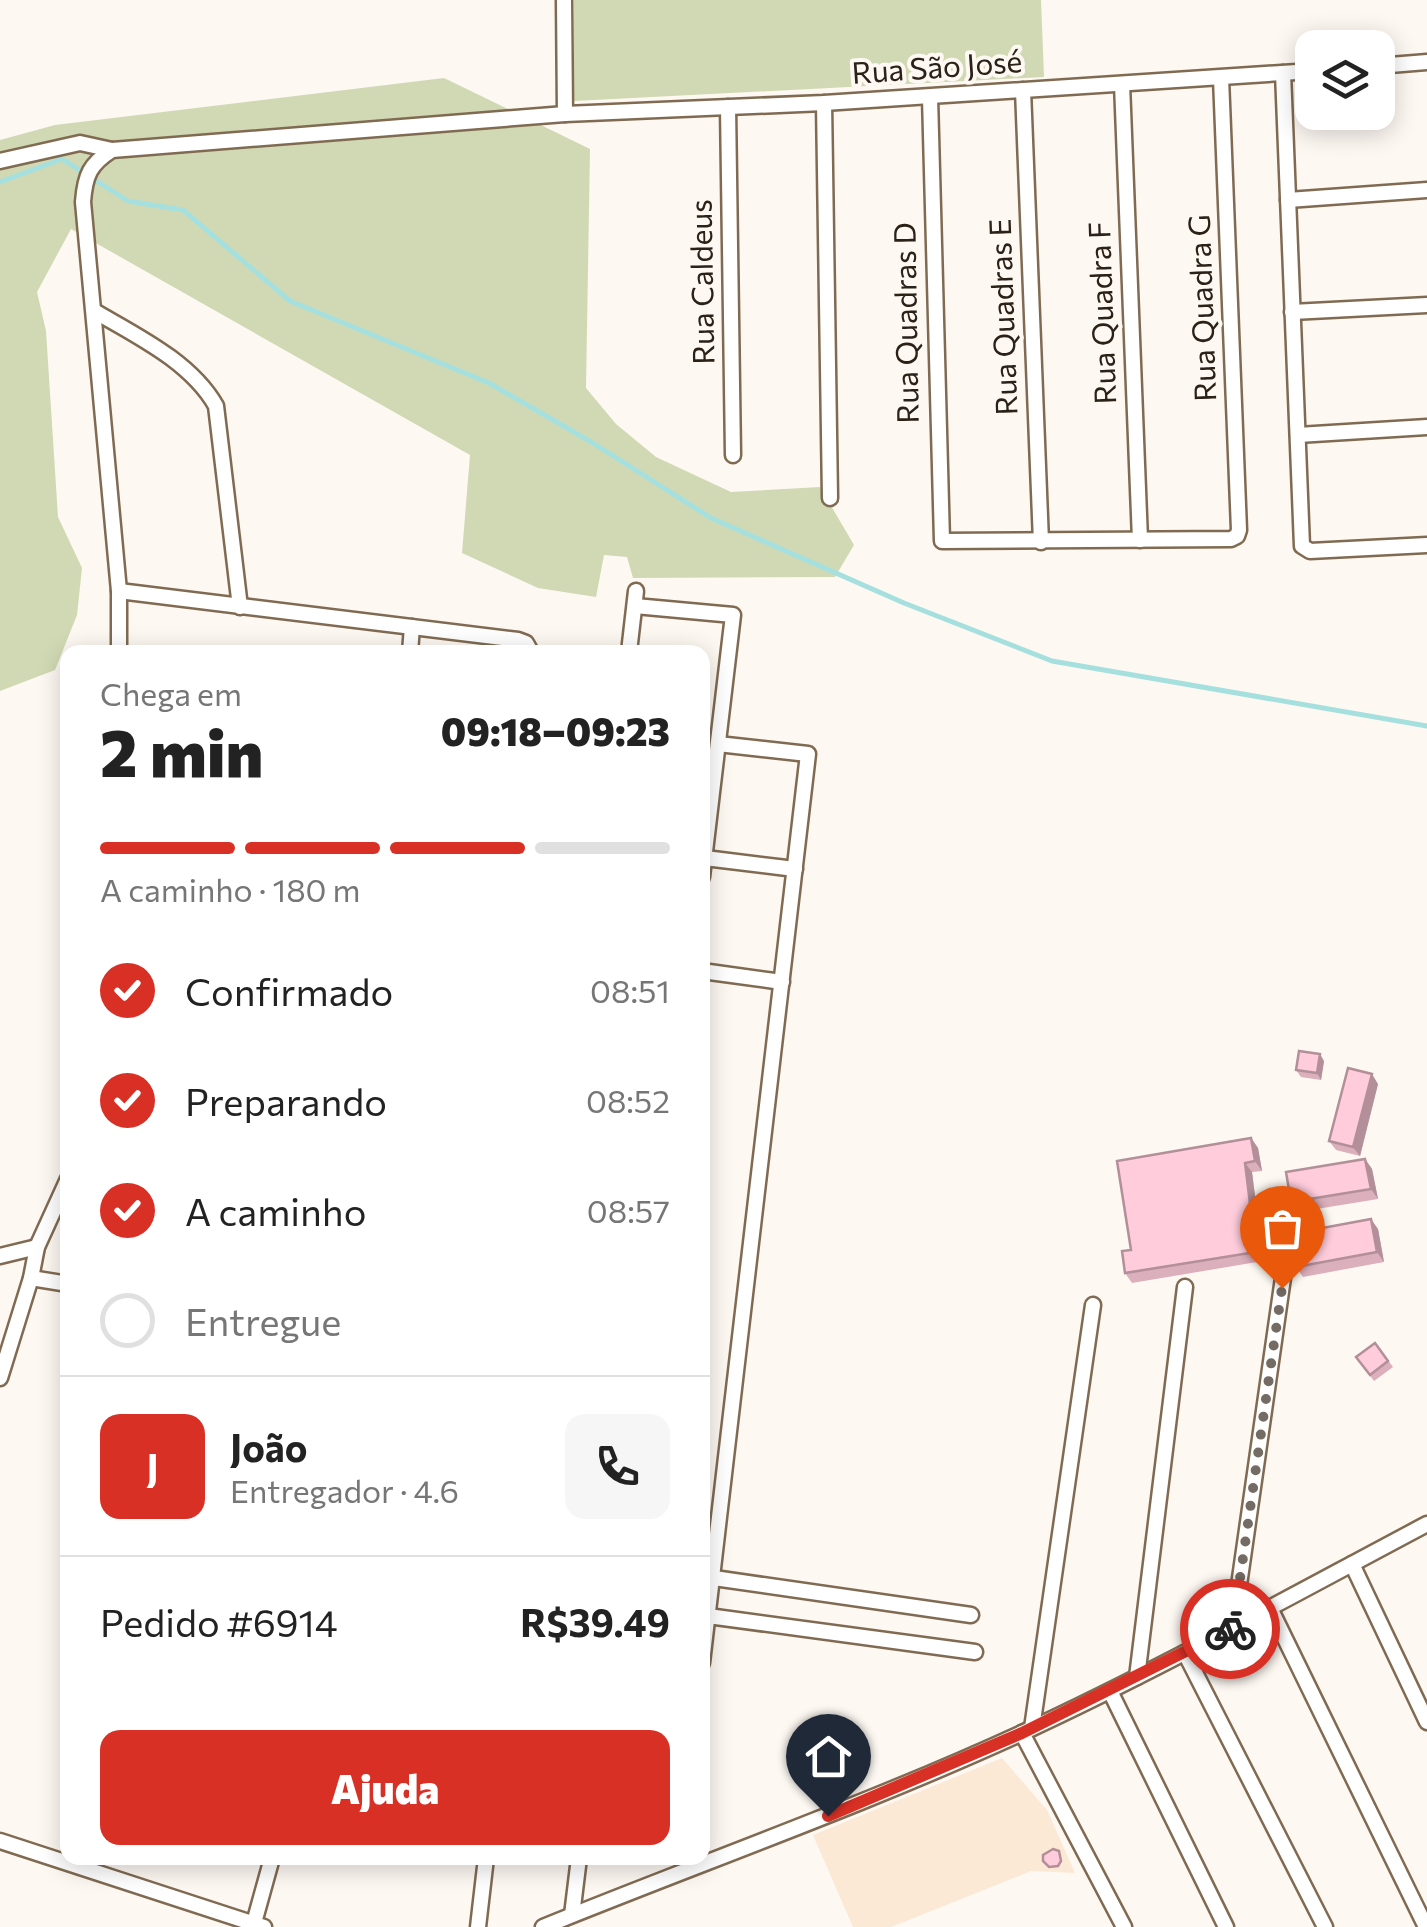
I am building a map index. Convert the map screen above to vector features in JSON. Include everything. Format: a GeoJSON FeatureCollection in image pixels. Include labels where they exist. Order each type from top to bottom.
{"type":"FeatureCollection","features":[{"type":"Feature","properties":{"kind":"street"},"geometry":{"type":"LineString","coordinates":[[564,0],[565,114]]}},
{"type":"Feature","properties":{"kind":"street"},"geometry":{"type":"LineString","coordinates":[[1395,65],[1427,62]]}},
{"type":"Feature","properties":{"kind":"street","name":"Rua São José"},"geometry":{"type":"LineString","coordinates":[[0,161],[80,143],[112,150],[565,114],[930,97],[1295,72]]}},
{"type":"Feature","properties":{"kind":"street"},"geometry":{"type":"LineString","coordinates":[[1283,73],[1305,551],[1427,545]]}},
{"type":"Feature","properties":{"kind":"street","name":"Rua Quadra G"},"geometry":{"type":"LineString","coordinates":[[1140,540],[1237,536],[1221,78]]}},
{"type":"Feature","properties":{"kind":"street","name":"Rua Quadra F"},"geometry":{"type":"LineString","coordinates":[[1122,84],[1140,540]]}},
{"type":"Feature","properties":{"kind":"street","name":"Rua Quadras E"},"geometry":{"type":"LineString","coordinates":[[1023,90],[1041,542]]}},
{"type":"Feature","properties":{"kind":"street","name":"Rua Quadras D"},"geometry":{"type":"LineString","coordinates":[[930,97],[939,536],[947,542],[1041,542]]}},
{"type":"Feature","properties":{"kind":"street"},"geometry":{"type":"LineString","coordinates":[[824,103],[830,498]]}},
{"type":"Feature","properties":{"kind":"street","name":"Rua Caldeus"},"geometry":{"type":"LineString","coordinates":[[728,107],[733,455]]}},
{"type":"Feature","properties":{"kind":"street"},"geometry":{"type":"LineString","coordinates":[[112,150],[88,172],[83,202],[119,591],[119,645]]}},
{"type":"Feature","properties":{"kind":"street"},"geometry":{"type":"LineString","coordinates":[[1288,200],[1427,190]]}},
{"type":"Feature","properties":{"kind":"street"},"geometry":{"type":"LineString","coordinates":[[1292,312],[1427,305]]}},
{"type":"Feature","properties":{"kind":"street"},"geometry":{"type":"LineString","coordinates":[[94,311],[193,376],[206,387],[216,406],[240,608]]}},
{"type":"Feature","properties":{"kind":"street"},"geometry":{"type":"LineString","coordinates":[[1298,435],[1427,427]]}},
{"type":"Feature","properties":{"kind":"street"},"geometry":{"type":"LineString","coordinates":[[1041,542],[1140,540]]}},
{"type":"Feature","properties":{"kind":"street"},"geometry":{"type":"LineString","coordinates":[[119,591],[518,640],[527,645]]}},
{"type":"Feature","properties":{"kind":"street"},"geometry":{"type":"LineString","coordinates":[[630,645],[635,598],[733,615],[710,814]]}},
{"type":"Feature","properties":{"kind":"street"},"geometry":{"type":"LineString","coordinates":[[411,645],[412,627]]}},
{"type":"Feature","properties":{"kind":"street"},"geometry":{"type":"LineString","coordinates":[[710,1603],[808,754],[718,744]]}},
{"type":"Feature","properties":{"kind":"street"},"geometry":{"type":"LineString","coordinates":[[710,859],[795,869]]}},
{"type":"Feature","properties":{"kind":"street"},"geometry":{"type":"LineString","coordinates":[[710,972],[782,982]]}},
{"type":"Feature","properties":{"kind":"street"},"geometry":{"type":"LineString","coordinates":[[0,1378],[31,1278],[36,1247],[60,1196]]}},
{"type":"Feature","properties":{"kind":"street"},"geometry":{"type":"LineString","coordinates":[[0,1256],[36,1247]]}},
{"type":"Feature","properties":{"kind":"street"},"geometry":{"type":"LineString","coordinates":[[1233,1627],[1287,1250]]}},
{"type":"Feature","properties":{"kind":"street"},"geometry":{"type":"LineString","coordinates":[[31,1278],[60,1283]]}},
{"type":"Feature","properties":{"kind":"street"},"geometry":{"type":"LineString","coordinates":[[1137,1677],[1185,1287]]}},
{"type":"Feature","properties":{"kind":"street"},"geometry":{"type":"LineString","coordinates":[[1094,1305],[1027,1731],[1124,1927]]}},
{"type":"Feature","properties":{"kind":"street"},"geometry":{"type":"LineString","coordinates":[[710,1864],[1027,1731],[1427,1524]]}},
{"type":"Feature","properties":{"kind":"street"},"geometry":{"type":"LineString","coordinates":[[1352,1564],[1427,1722]]}},
{"type":"Feature","properties":{"kind":"street"},"geometry":{"type":"LineString","coordinates":[[714,1578],[971,1615]]}},
{"type":"Feature","properties":{"kind":"street"},"geometry":{"type":"LineString","coordinates":[[1270,1608],[1426,1927]]}},
{"type":"Feature","properties":{"kind":"street"},"geometry":{"type":"LineString","coordinates":[[710,1616],[974,1652]]}},
{"type":"Feature","properties":{"kind":"street"},"geometry":{"type":"LineString","coordinates":[[1184,1653],[1325,1927]]}},
{"type":"Feature","properties":{"kind":"street"},"geometry":{"type":"LineString","coordinates":[[1110,1691],[1226,1927]]}},
{"type":"Feature","properties":{"kind":"street"},"geometry":{"type":"LineString","coordinates":[[0,1841],[60,1860]]}},
{"type":"Feature","properties":{"kind":"street"},"geometry":{"type":"LineString","coordinates":[[74,1865],[259,1925],[271,1865]]}},
{"type":"Feature","properties":{"kind":"street"},"geometry":{"type":"LineString","coordinates":[[478,1927],[485,1865]]}},
{"type":"Feature","properties":{"kind":"street"},"geometry":{"type":"LineString","coordinates":[[572,1915],[579,1865]]}},
{"type":"Feature","properties":{"kind":"street"},"geometry":{"type":"LineString","coordinates":[[678,1876],[679,1865]]}},
{"type":"Feature","properties":{"kind":"street"},"geometry":{"type":"LineString","coordinates":[[543,1927],[706,1865]]}},
{"type":"Feature","properties":{"kind":"shaded area"},"geometry":{"type":"Polygon","coordinates":[[[1002,1758],[1047,1810],[1075,1873],[1031,1871],[891,1927],[853,1927],[813,1835],[1002,1758]]]}},
{"type":"Feature","properties":{"kind":"green space"},"geometry":{"type":"Polygon","coordinates":[[[574,0],[1041,0],[1044,77],[574,101],[574,0]]]}},
{"type":"Feature","properties":{"kind":"green space"},"geometry":{"type":"Polygon","coordinates":[[[444,78],[590,149],[586,388],[616,424],[656,457],[731,492],[820,487],[854,545],[835,577],[633,578],[627,557],[604,555],[596,597],[538,588],[462,553],[470,455],[71,229],[37,292],[46,331],[58,517],[82,568],[77,615],[65,645],[60,645],[55,670],[0,691],[0,140],[55,125],[444,78]]]}},
{"type":"Feature","properties":{"kind":"building"},"geometry":{"type":"Polygon","coordinates":[[[1299,1051],[1320,1054],[1317,1073],[1296,1070],[1299,1051]]]}},
{"type":"Feature","properties":{"kind":"building"},"geometry":{"type":"Polygon","coordinates":[[[1348,1068],[1372,1074],[1353,1147],[1329,1141],[1348,1068]]]}},
{"type":"Feature","properties":{"kind":"building"},"geometry":{"type":"Polygon","coordinates":[[[1251,1138],[1255,1161],[1245,1163],[1256,1252],[1125,1273],[1122,1251],[1131,1250],[1117,1161],[1251,1138]]]}},
{"type":"Feature","properties":{"kind":"building"},"geometry":{"type":"Polygon","coordinates":[[[1365,1159],[1371,1189],[1291,1202],[1286,1172],[1365,1159]]]}},
{"type":"Feature","properties":{"kind":"building"},"geometry":{"type":"Polygon","coordinates":[[[1371,1219],[1377,1252],[1296,1267],[1290,1234],[1371,1219]]]}},
{"type":"Feature","properties":{"kind":"building"},"geometry":{"type":"Polygon","coordinates":[[[1375,1343],[1388,1361],[1370,1375],[1356,1357],[1375,1343]]]}},
{"type":"Feature","properties":{"kind":"building"},"geometry":{"type":"Polygon","coordinates":[[[1053,1849],[1059,1851],[1061,1861],[1058,1866],[1049,1867],[1043,1855],[1053,1849]]]}},
{"type":"Feature","properties":{"kind":"waterway"},"geometry":{"type":"LineString","coordinates":[[0,182],[62,159],[128,201],[183,210],[290,301],[489,383],[711,518],[904,603],[1052,661],[1427,726]]}},
{"type":"Feature","properties":{"kind":"way so far"},"geometry":{"type":"LineString","coordinates":[[1230,1629],[1282,1288]]}},
{"type":"Feature","properties":{"kind":"route"},"geometry":{"type":"LineString","coordinates":[[828,1816],[1022,1733],[1230,1629]]}}]}
